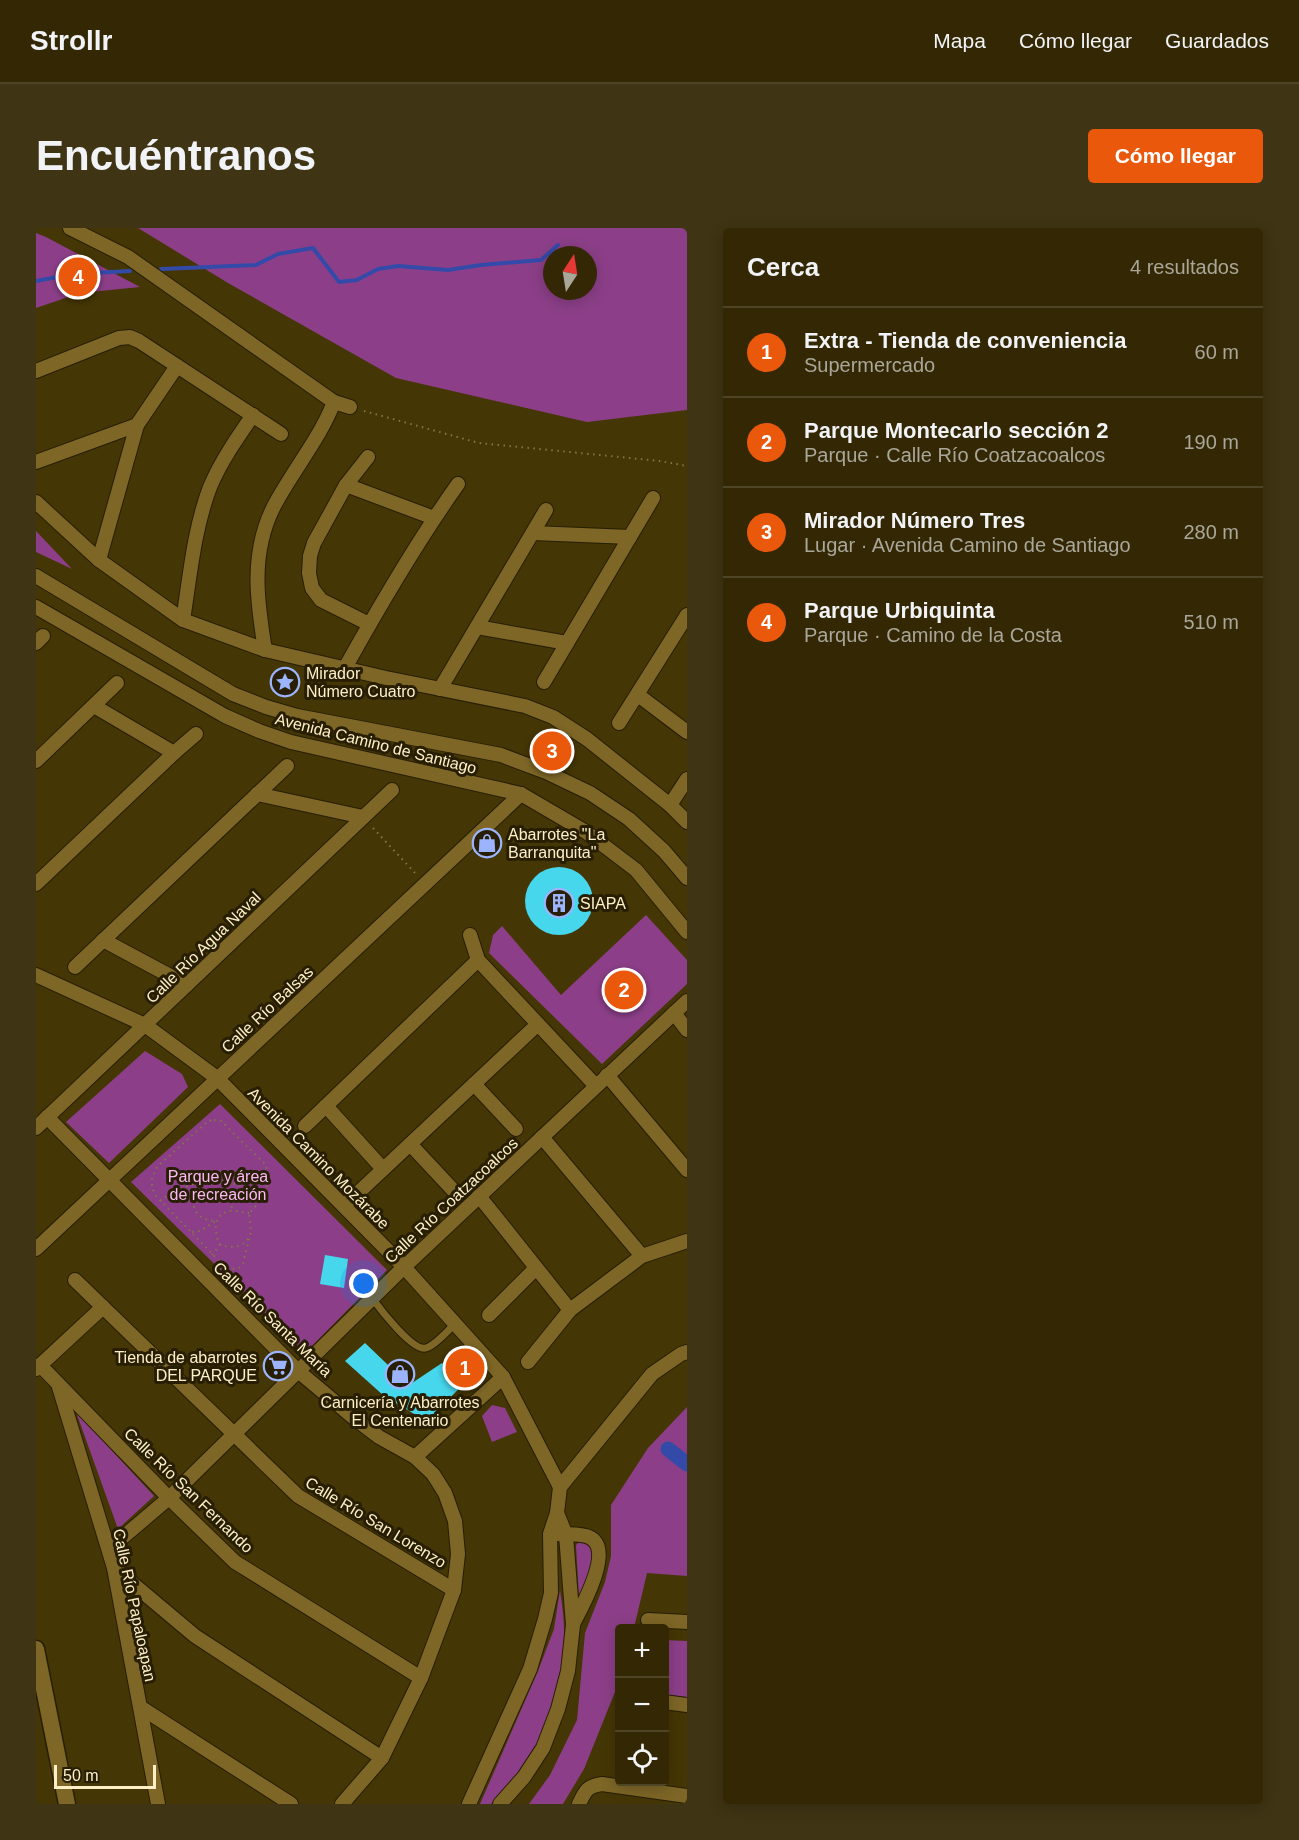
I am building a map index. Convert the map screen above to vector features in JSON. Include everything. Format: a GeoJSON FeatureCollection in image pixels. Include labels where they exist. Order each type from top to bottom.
{"type":"FeatureCollection","features":[{"type":"Feature","properties":{"kind":"street"},"geometry":{"type":"LineString","coordinates":[[70,228],[128,257],[334,402],[350,407]]}},
{"type":"Feature","properties":{"kind":"street"},"geometry":{"type":"LineString","coordinates":[[36,371],[119,338],[130,337],[281,434]]}},
{"type":"Feature","properties":{"kind":"street"},"geometry":{"type":"LineString","coordinates":[[99,560],[138,425],[177,366]]}},
{"type":"Feature","properties":{"kind":"street"},"geometry":{"type":"LineString","coordinates":[[265,651],[256,580],[264,528],[274,506],[325,425],[334,402]]}},
{"type":"Feature","properties":{"kind":"street"},"geometry":{"type":"LineString","coordinates":[[183,620],[199,520],[223,460],[252,415]]}},
{"type":"Feature","properties":{"kind":"street"},"geometry":{"type":"LineString","coordinates":[[36,462],[138,425]]}},
{"type":"Feature","properties":{"kind":"street"},"geometry":{"type":"LineString","coordinates":[[368,457],[346,485],[314,543],[310,556],[309,573],[312,588],[321,600],[369,624]]}},
{"type":"Feature","properties":{"kind":"street"},"geometry":{"type":"LineString","coordinates":[[345,668],[369,624],[434,518],[458,484]]}},
{"type":"Feature","properties":{"kind":"street"},"geometry":{"type":"LineString","coordinates":[[346,485],[434,518]]}},
{"type":"Feature","properties":{"kind":"street"},"geometry":{"type":"LineString","coordinates":[[544,682],[653,498]]}},
{"type":"Feature","properties":{"kind":"street"},"geometry":{"type":"LineString","coordinates":[[36,502],[99,560],[183,620],[265,651],[525,706],[553,717],[587,739],[670,805],[687,822]]}},
{"type":"Feature","properties":{"kind":"street"},"geometry":{"type":"LineString","coordinates":[[440,689],[546,510]]}},
{"type":"Feature","properties":{"kind":"street"},"geometry":{"type":"LineString","coordinates":[[533,533],[630,537]]}},
{"type":"Feature","properties":{"kind":"street","name":"Avenida Camino de Santiago"},"geometry":{"type":"LineString","coordinates":[[36,576],[233,694],[266,707],[297,716],[501,755],[546,772],[590,793],[629,819],[664,850],[687,878]]}},
{"type":"Feature","properties":{"kind":"street","name":"Avenida Camino de Santiago"},"geometry":{"type":"LineString","coordinates":[[36,607],[225,716],[259,731],[291,742],[521,794],[586,831],[636,870],[687,932]]}},
{"type":"Feature","properties":{"kind":"street"},"geometry":{"type":"LineString","coordinates":[[619,723],[687,615]]}},
{"type":"Feature","properties":{"kind":"street"},"geometry":{"type":"LineString","coordinates":[[477,627],[567,643]]}},
{"type":"Feature","properties":{"kind":"street"},"geometry":{"type":"LineString","coordinates":[[36,761],[117,683]]}},
{"type":"Feature","properties":{"kind":"street"},"geometry":{"type":"LineString","coordinates":[[638,694],[687,732]]}},
{"type":"Feature","properties":{"kind":"street"},"geometry":{"type":"LineString","coordinates":[[94,706],[174,753]]}},
{"type":"Feature","properties":{"kind":"street"},"geometry":{"type":"LineString","coordinates":[[36,884],[196,734]]}},
{"type":"Feature","properties":{"kind":"street"},"geometry":{"type":"LineString","coordinates":[[75,967],[287,766]]}},
{"type":"Feature","properties":{"kind":"street"},"geometry":{"type":"LineString","coordinates":[[670,805],[687,779]]}},
{"type":"Feature","properties":{"kind":"street","name":"Calle Río Agua Naval"},"geometry":{"type":"LineString","coordinates":[[36,1128],[392,790]]}},
{"type":"Feature","properties":{"kind":"street"},"geometry":{"type":"LineString","coordinates":[[257,794],[363,817]]}},
{"type":"Feature","properties":{"kind":"street","name":"Calle Río Balsas"},"geometry":{"type":"LineString","coordinates":[[36,1248],[521,794]]}},
{"type":"Feature","properties":{"kind":"street"},"geometry":{"type":"LineString","coordinates":[[470,935],[478,960],[596,1086]]}},
{"type":"Feature","properties":{"kind":"street"},"geometry":{"type":"LineString","coordinates":[[103,940],[187,985]]}},
{"type":"Feature","properties":{"kind":"street"},"geometry":{"type":"LineString","coordinates":[[305,1126],[478,960]]}},
{"type":"Feature","properties":{"kind":"street","name":"Avenida Camino Mozárabe"},"geometry":{"type":"LineString","coordinates":[[36,975],[145,1025],[217,1078],[404,1267],[503,1377],[560,1488]]}},
{"type":"Feature","properties":{"kind":"street","name":"Calle Río Coatzacoalcos"},"geometry":{"type":"LineString","coordinates":[[109,1549],[169,1498],[404,1267],[687,1001]]}},
{"type":"Feature","properties":{"kind":"street"},"geometry":{"type":"LineString","coordinates":[[674,1013],[687,1030]]}},
{"type":"Feature","properties":{"kind":"street"},"geometry":{"type":"LineString","coordinates":[[344,1206],[538,1024]]}},
{"type":"Feature","properties":{"kind":"street"},"geometry":{"type":"LineString","coordinates":[[608,1075],[687,1170]]}},
{"type":"Feature","properties":{"kind":"street"},"geometry":{"type":"LineString","coordinates":[[474,1084],[516,1129]]}},
{"type":"Feature","properties":{"kind":"street"},"geometry":{"type":"LineString","coordinates":[[326,1106],[383,1169]]}},
{"type":"Feature","properties":{"kind":"street","name":"Calle Río Santa María"},"geometry":{"type":"LineString","coordinates":[[47,1117],[298,1371],[379,1437],[416,1457],[433,1474],[445,1493],[455,1521],[458,1554],[454,1590],[421,1678],[382,1758],[342,1804]]}},
{"type":"Feature","properties":{"kind":"street"},"geometry":{"type":"LineString","coordinates":[[542,1137],[642,1256]]}},
{"type":"Feature","properties":{"kind":"street"},"geometry":{"type":"LineString","coordinates":[[410,1144],[453,1190]]}},
{"type":"Feature","properties":{"kind":"street"},"geometry":{"type":"LineString","coordinates":[[479,1196],[570,1310]]}},
{"type":"Feature","properties":{"kind":"street"},"geometry":{"type":"LineString","coordinates":[[528,1362],[570,1310],[642,1256],[687,1241]]}},
{"type":"Feature","properties":{"kind":"street"},"geometry":{"type":"LineString","coordinates":[[489,1315],[536,1268]]}},
{"type":"Feature","properties":{"kind":"street","name":"Calle Río San Lorenzo"},"geometry":{"type":"LineString","coordinates":[[75,1280],[232,1435],[298,1496],[454,1590]]}},
{"type":"Feature","properties":{"kind":"street"},"geometry":{"type":"LineString","coordinates":[[38,1367],[103,1307]]}},
{"type":"Feature","properties":{"kind":"street"},"geometry":{"type":"LineString","coordinates":[[468,1804],[530,1669],[545,1619],[551,1593],[550,1534],[557,1513],[560,1488],[652,1374],[687,1352]]}},
{"type":"Feature","properties":{"kind":"street","name":"Calle Río San Fernando"},"geometry":{"type":"LineString","coordinates":[[38,1367],[58,1382],[169,1498],[235,1562],[421,1678]]}},
{"type":"Feature","properties":{"kind":"street"},"geometry":{"type":"LineString","coordinates":[[416,1457],[503,1377]]}},
{"type":"Feature","properties":{"kind":"street","name":"Calle Río Papaloapan"},"geometry":{"type":"LineString","coordinates":[[58,1382],[114,1568],[158,1804]]}},
{"type":"Feature","properties":{"kind":"street"},"geometry":{"type":"LineString","coordinates":[[501,1804],[524,1777],[543,1748],[566,1680],[573,1625],[566,1535],[557,1513]]}},
{"type":"Feature","properties":{"kind":"street"},"geometry":{"type":"LineString","coordinates":[[550,1534],[589,1537],[597,1543],[600,1551],[585,1602],[573,1625]]}},
{"type":"Feature","properties":{"kind":"street"},"geometry":{"type":"LineString","coordinates":[[114,1568],[195,1636],[382,1758]]}},
{"type":"Feature","properties":{"kind":"street"},"geometry":{"type":"LineString","coordinates":[[648,1620],[687,1622]]}},
{"type":"Feature","properties":{"kind":"street"},"geometry":{"type":"LineString","coordinates":[[36,1649],[67,1804]]}},
{"type":"Feature","properties":{"kind":"street"},"geometry":{"type":"LineString","coordinates":[[669,1703],[687,1705]]}},
{"type":"Feature","properties":{"kind":"street"},"geometry":{"type":"LineString","coordinates":[[140,1707],[291,1804]]}},
{"type":"Feature","properties":{"kind":"street"},"geometry":{"type":"LineString","coordinates":[[579,1804],[585,1792],[592,1785],[602,1784],[687,1796]]}},
{"type":"Feature","properties":{"kind":"lane"},"geometry":{"type":"LineString","coordinates":[[372,1298],[387,1318],[415,1346],[422,1349],[429,1347],[455,1324]]}},
{"type":"Feature","properties":{"kind":"path"},"geometry":{"type":"LineString","coordinates":[[350,407],[479,443],[660,461],[687,466]]}},
{"type":"Feature","properties":{"kind":"path"},"geometry":{"type":"LineString","coordinates":[[363,817],[425,884]]}},
{"type":"Feature","properties":{"kind":"path"},"geometry":{"type":"LineString","coordinates":[[208,1121],[221,1121],[264,1164],[267,1171],[268,1180],[264,1196],[249,1213],[250,1236],[243,1263],[239,1268],[225,1268],[160,1202],[152,1187],[152,1178],[157,1167],[208,1121]]}},
{"type":"Feature","properties":{"kind":"path"},"geometry":{"type":"LineString","coordinates":[[160,1202],[181,1188],[209,1181],[230,1183],[246,1188],[262,1199]]}},
{"type":"Feature","properties":{"kind":"path"},"geometry":{"type":"LineString","coordinates":[[198,1183],[192,1198],[196,1213],[208,1221],[216,1221]]}},
{"type":"Feature","properties":{"kind":"path"},"geometry":{"type":"LineString","coordinates":[[230,1183],[234,1199],[231,1210]]}},
{"type":"Feature","properties":{"kind":"path"},"geometry":{"type":"LineString","coordinates":[[190,1233],[200,1231],[231,1210],[249,1213]]}},
{"type":"Feature","properties":{"kind":"path"},"geometry":{"type":"LineString","coordinates":[[216,1221],[215,1235],[220,1245],[230,1248],[239,1246],[250,1236]]}},
{"type":"Feature","properties":{"kind":"path"},"geometry":{"type":"LineString","coordinates":[[212,1255],[220,1245]]}},
{"type":"Feature","properties":{"kind":"green space"},"geometry":{"type":"Polygon","coordinates":[[[138,228],[687,228],[687,410],[587,422],[396,378],[228,283],[138,228]]]}},
{"type":"Feature","properties":{"kind":"green space"},"geometry":{"type":"Polygon","coordinates":[[[36,233],[140,287],[80,293],[36,308],[36,233]]]}},
{"type":"Feature","properties":{"kind":"green space"},"geometry":{"type":"Polygon","coordinates":[[[36,531],[72,569],[36,552],[36,531]]]}},
{"type":"Feature","properties":{"kind":"green space"},"geometry":{"type":"Polygon","coordinates":[[[646,915],[687,960],[687,984],[602,1064],[489,953],[493,935],[502,926],[561,995],[646,915]]]}},
{"type":"Feature","properties":{"kind":"green space"},"geometry":{"type":"Polygon","coordinates":[[[145,1051],[182,1074],[188,1087],[109,1163],[66,1122],[145,1051]]]}},
{"type":"Feature","properties":{"kind":"green space","name":"Parque y área de recreación"},"geometry":{"type":"Polygon","coordinates":[[[220,1104],[387,1270],[305,1353],[131,1182],[220,1104]]]}},
{"type":"Feature","properties":{"kind":"green space"},"geometry":{"type":"Polygon","coordinates":[[[492,1405],[505,1408],[517,1432],[492,1442],[482,1416],[492,1405]]]}},
{"type":"Feature","properties":{"kind":"green space"},"geometry":{"type":"Polygon","coordinates":[[[687,1407],[687,1576],[647,1573],[635,1624],[615,1624],[615,1692],[584,1769],[563,1804],[529,1804],[550,1775],[577,1720],[585,1633],[605,1582],[611,1556],[611,1505],[648,1448],[687,1407]]]}},
{"type":"Feature","properties":{"kind":"green space"},"geometry":{"type":"Polygon","coordinates":[[[76,1412],[154,1496],[118,1529],[76,1412]]]}},
{"type":"Feature","properties":{"kind":"green space"},"geometry":{"type":"Polygon","coordinates":[[[581,1540],[588,1542],[592,1557],[588,1577],[579,1598],[576,1545],[581,1540]]]}},
{"type":"Feature","properties":{"kind":"green space"},"geometry":{"type":"Polygon","coordinates":[[[560,1590],[564,1647],[557,1695],[547,1726],[528,1761],[518,1774],[491,1804],[480,1804],[554,1629],[560,1590]]]}},
{"type":"Feature","properties":{"kind":"green space"},"geometry":{"type":"Polygon","coordinates":[[[669,1640],[687,1641],[687,1697],[669,1695],[669,1640]]]}},
{"type":"Feature","properties":{"kind":"building","name":"SIAPA"},"geometry":{"type":"Polygon","coordinates":[[[559,867],[572,869],[583,877],[591,888],[593,901],[591,914],[583,925],[572,933],[559,935],[546,933],[535,925],[527,914],[525,901],[527,888],[535,877],[546,869],[559,867]]]}},
{"type":"Feature","properties":{"kind":"building"},"geometry":{"type":"Polygon","coordinates":[[[325,1255],[348,1259],[344,1288],[320,1284],[325,1255]]]}},
{"type":"Feature","properties":{"kind":"building"},"geometry":{"type":"Polygon","coordinates":[[[365,1343],[409,1385],[442,1363],[464,1384],[426,1421],[384,1396],[345,1361],[365,1343]]]}},
{"type":"Feature","properties":{"kind":"waterway"},"geometry":{"type":"LineString","coordinates":[[161,269],[256,265],[278,254],[313,248],[339,282],[357,280],[378,269],[398,266],[448,270],[541,260],[558,245]]}},
{"type":"Feature","properties":{"kind":"waterway"},"geometry":{"type":"LineString","coordinates":[[36,281],[73,274],[130,271]]}},
{"type":"Feature","properties":{"kind":"waterway"},"geometry":{"type":"LineString","coordinates":[[668,1449],[687,1464]]}},
{"type":"Feature","properties":{"kind":"place","name":"Parque Urbiquinta"},"geometry":{"type":"Point","coordinates":[78,277]}},
{"type":"Feature","properties":{"kind":"place","name":"Mirador Número Cuatro"},"geometry":{"type":"Point","coordinates":[285,682]}},
{"type":"Feature","properties":{"kind":"place","name":"Mirador Número Tres"},"geometry":{"type":"Point","coordinates":[552,751]}},
{"type":"Feature","properties":{"kind":"place","name":"Abarrotes \"La Barranquita\""},"geometry":{"type":"Point","coordinates":[487,843]}},
{"type":"Feature","properties":{"kind":"place","name":"SIAPA"},"geometry":{"type":"Point","coordinates":[559,903]}},
{"type":"Feature","properties":{"kind":"place","name":"Parque Montecarlo sección 2"},"geometry":{"type":"Point","coordinates":[624,990]}},
{"type":"Feature","properties":{"kind":"place","name":"Tienda de abarrotes DEL PARQUE"},"geometry":{"type":"Point","coordinates":[278,1366]}},
{"type":"Feature","properties":{"kind":"place","name":"Extra - Tienda de conveniencia"},"geometry":{"type":"Point","coordinates":[465,1368]}},
{"type":"Feature","properties":{"kind":"place","name":"Carnicería y Abarrotes El Centenario"},"geometry":{"type":"Point","coordinates":[400,1374]}}]}
